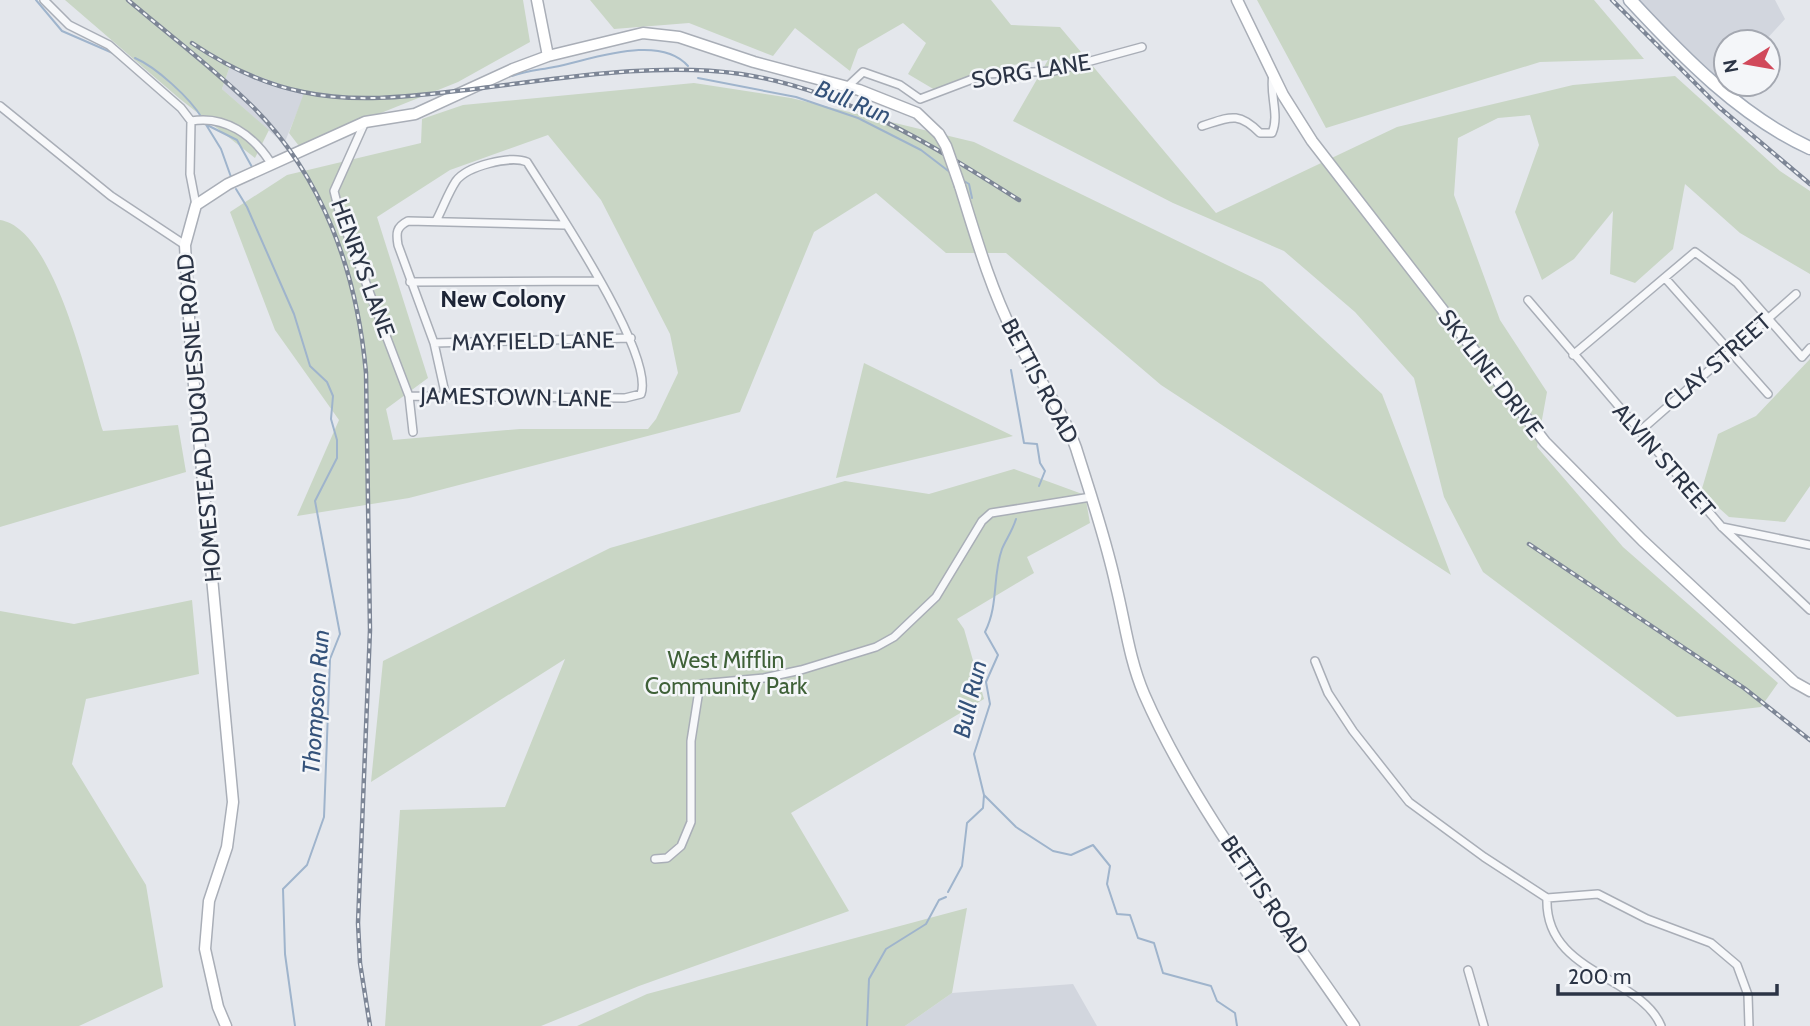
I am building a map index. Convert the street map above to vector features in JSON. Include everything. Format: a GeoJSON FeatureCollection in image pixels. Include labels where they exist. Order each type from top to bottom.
{"type":"FeatureCollection","features":[{"type":"Feature","properties":{"kind":"main road"},"geometry":{"type":"LineString","coordinates":[[1630,0],[1741,107],[1774,130],[1810,148]]}},
{"type":"Feature","properties":{"kind":"street"},"geometry":{"type":"LineString","coordinates":[[44,0],[69,25],[109,45],[198,120],[226,123],[245,133],[271,163]]}},
{"type":"Feature","properties":{"kind":"street"},"geometry":{"type":"LineString","coordinates":[[198,120],[190,174],[196,205],[228,184],[365,122],[415,114],[548,56],[537,0]]}},
{"type":"Feature","properties":{"kind":"street","name":"SKYLINE DRIVE"},"geometry":{"type":"LineString","coordinates":[[1237,0],[1273,75],[1312,141],[1545,442],[1692,587],[1794,682],[1810,691]]}},
{"type":"Feature","properties":{"kind":"street","name":"BETTIS ROAD"},"geometry":{"type":"LineString","coordinates":[[548,56],[643,33],[664,34],[848,87],[917,113],[939,135],[947,146],[988,279],[1017,340],[1069,427],[1116,586],[1134,667],[1165,736],[1207,808],[1354,1026]]}},
{"type":"Feature","properties":{"kind":"street","name":"SORG LANE"},"geometry":{"type":"LineString","coordinates":[[848,87],[863,72],[900,85],[920,99],[986,74],[1054,71],[1142,47]]}},
{"type":"Feature","properties":{"kind":"street"},"geometry":{"type":"LineString","coordinates":[[1202,126],[1227,117],[1239,118],[1247,120],[1260,134],[1272,132],[1275,119],[1271,85],[1273,75]]}},
{"type":"Feature","properties":{"kind":"street"},"geometry":{"type":"LineString","coordinates":[[0,106],[111,196],[185,245]]}},
{"type":"Feature","properties":{"kind":"street","name":"HENRYS LANE"},"geometry":{"type":"LineString","coordinates":[[365,122],[334,191],[340,215],[403,377]]}},
{"type":"Feature","properties":{"kind":"street"},"geometry":{"type":"LineString","coordinates":[[436,221],[463,174],[517,158],[527,162],[631,338]]}},
{"type":"Feature","properties":{"kind":"street","name":"HOMESTEAD DUQUESNE ROAD"},"geometry":{"type":"LineString","coordinates":[[196,205],[185,245],[191,353],[233,802],[227,847],[209,901],[205,949],[218,1007],[226,1026]]}},
{"type":"Feature","properties":{"kind":"street"},"geometry":{"type":"LineString","coordinates":[[446,397],[434,343],[398,245],[396,234],[400,225],[408,221],[436,221],[565,225]]}},
{"type":"Feature","properties":{"kind":"street"},"geometry":{"type":"LineString","coordinates":[[1573,355],[1695,253],[1737,283],[1802,357],[1810,348]]}},
{"type":"Feature","properties":{"kind":"street"},"geometry":{"type":"LineString","coordinates":[[1665,278],[1768,394]]}},
{"type":"Feature","properties":{"kind":"street"},"geometry":{"type":"LineString","coordinates":[[410,282],[599,281]]}},
{"type":"Feature","properties":{"kind":"street","name":"CLAY STREET"},"geometry":{"type":"LineString","coordinates":[[1640,431],[1796,294]]}},
{"type":"Feature","properties":{"kind":"street","name":"ALVIN STREET"},"geometry":{"type":"LineString","coordinates":[[1528,300],[1721,526],[1810,610]]}},
{"type":"Feature","properties":{"kind":"street","name":"JAMESTOWN LANE"},"geometry":{"type":"LineString","coordinates":[[403,377],[409,396],[625,398],[641,394],[645,384],[631,338]]}},
{"type":"Feature","properties":{"kind":"street","name":"MAYFIELD LANE"},"geometry":{"type":"LineString","coordinates":[[434,343],[631,338]]}},
{"type":"Feature","properties":{"kind":"street"},"geometry":{"type":"LineString","coordinates":[[409,396],[413,432]]}},
{"type":"Feature","properties":{"kind":"street"},"geometry":{"type":"LineString","coordinates":[[655,859],[667,858],[688,835],[691,822],[691,741],[700,684],[764,678],[876,647],[894,637],[936,597],[982,522],[991,513],[1091,496]]}},
{"type":"Feature","properties":{"kind":"street"},"geometry":{"type":"LineString","coordinates":[[1721,526],[1810,545]]}},
{"type":"Feature","properties":{"kind":"street"},"geometry":{"type":"LineString","coordinates":[[1315,662],[1328,693],[1353,731],[1409,802],[1484,857],[1547,898],[1598,894],[1647,919],[1711,943],[1737,965],[1748,995],[1749,1026]]}},
{"type":"Feature","properties":{"kind":"street"},"geometry":{"type":"LineString","coordinates":[[1547,898],[1546,911],[1557,937],[1588,969],[1647,1004],[1661,1026]]}},
{"type":"Feature","properties":{"kind":"street"},"geometry":{"type":"LineString","coordinates":[[1468,970],[1484,1026]]}},
{"type":"Feature","properties":{"kind":"shaded area"},"geometry":{"type":"Polygon","coordinates":[[[1639,0],[1775,0],[1785,19],[1777,28],[1712,28],[1712,72],[1661,25],[1639,0]]]}},
{"type":"Feature","properties":{"kind":"shaded area"},"geometry":{"type":"Polygon","coordinates":[[[230,66],[305,93],[284,144],[222,89],[230,66]]]}},
{"type":"Feature","properties":{"kind":"shaded area"},"geometry":{"type":"Polygon","coordinates":[[[1073,984],[1097,1026],[905,1026],[952,993],[1073,984]]]}},
{"type":"Feature","properties":{"kind":"green space"},"geometry":{"type":"Polygon","coordinates":[[[65,0],[523,0],[530,42],[458,82],[299,146],[289,133],[304,93],[230,66],[222,89],[269,130],[255,158],[180,99],[65,0]]]}},
{"type":"Feature","properties":{"kind":"green space"},"geometry":{"type":"Polygon","coordinates":[[[590,0],[991,0],[1011,25],[1060,27],[1216,213],[1397,127],[1573,85],[1675,76],[1780,171],[1810,191],[1810,274],[1740,233],[1685,184],[1673,249],[1635,283],[1610,274],[1613,211],[1574,259],[1542,280],[1515,212],[1539,145],[1530,115],[1498,118],[1458,138],[1454,195],[1500,320],[1547,392],[1537,447],[1623,547],[1778,683],[1761,707],[1677,717],[1483,572],[1444,497],[1414,378],[1355,312],[1284,251],[1173,203],[1013,121],[1048,60],[1013,65],[935,90],[908,74],[926,43],[903,23],[858,49],[850,71],[795,28],[773,56],[689,23],[614,29],[590,0]]]}},
{"type":"Feature","properties":{"kind":"green space"},"geometry":{"type":"Polygon","coordinates":[[[1257,0],[1594,0],[1644,59],[1540,62],[1326,128],[1257,0]]]}},
{"type":"Feature","properties":{"kind":"green space"},"geometry":{"type":"Polygon","coordinates":[[[694,83],[791,98],[974,142],[1262,282],[1382,394],[1451,575],[1161,385],[1006,253],[946,253],[876,193],[814,232],[740,412],[409,498],[297,516],[339,420],[275,330],[230,212],[287,175],[421,143],[422,119],[463,105],[694,83]],[[548,135],[450,170],[377,217],[428,378],[386,409],[393,440],[520,429],[648,429],[656,419],[678,373],[670,334],[601,200],[548,135]]]}},
{"type":"Feature","properties":{"kind":"green space"},"geometry":{"type":"Polygon","coordinates":[[[0,220],[20,229],[37,250],[53,278],[78,345],[103,431],[178,425],[186,472],[0,527],[0,220]]]}},
{"type":"Feature","properties":{"kind":"green space"},"geometry":{"type":"Polygon","coordinates":[[[1810,359],[1810,486],[1785,522],[1729,517],[1701,492],[1718,434],[1756,416],[1810,359]]]}},
{"type":"Feature","properties":{"kind":"green space"},"geometry":{"type":"Polygon","coordinates":[[[864,363],[1013,436],[836,478],[864,363]]]}},
{"type":"Feature","properties":{"kind":"green space","name":"West Mifflin Community Park"},"geometry":{"type":"Polygon","coordinates":[[[1014,469],[1085,495],[1090,523],[1027,557],[1034,573],[957,619],[964,629],[984,699],[791,813],[849,911],[639,986],[541,1026],[385,1026],[400,810],[505,807],[565,659],[371,782],[383,661],[610,548],[845,481],[929,494],[1014,469]]]}},
{"type":"Feature","properties":{"kind":"green space"},"geometry":{"type":"Polygon","coordinates":[[[192,600],[199,674],[86,699],[72,764],[146,885],[163,987],[79,1026],[0,1026],[0,611],[74,624],[192,600]]]}},
{"type":"Feature","properties":{"kind":"green space"},"geometry":{"type":"Polygon","coordinates":[[[967,908],[952,993],[905,1026],[577,1026],[647,994],[967,908]]]}},
{"type":"Feature","properties":{"kind":"waterway","name":"Thompson Run"},"geometry":{"type":"LineString","coordinates":[[36,0],[62,31],[115,54]]}},
{"type":"Feature","properties":{"kind":"waterway","name":"Bull Run"},"geometry":{"type":"LineString","coordinates":[[512,76],[605,55],[643,50],[660,51],[675,56],[688,66]]}},
{"type":"Feature","properties":{"kind":"waterway","name":"Thompson Run"},"geometry":{"type":"LineString","coordinates":[[135,58],[153,68],[172,84],[202,118]]}},
{"type":"Feature","properties":{"kind":"waterway","name":"Bull Run"},"geometry":{"type":"LineString","coordinates":[[698,78],[796,97],[858,118],[921,150],[951,173]]}},
{"type":"Feature","properties":{"kind":"waterway","name":"Thompson Run"},"geometry":{"type":"LineString","coordinates":[[205,123],[221,149],[231,177]]}},
{"type":"Feature","properties":{"kind":"waterway","name":"Bull Run"},"geometry":{"type":"LineString","coordinates":[[207,125],[237,140],[252,167]]}},
{"type":"Feature","properties":{"kind":"waterway","name":"Bull Run"},"geometry":{"type":"LineString","coordinates":[[964,181],[969,184],[972,198]]}},
{"type":"Feature","properties":{"kind":"waterway","name":"Thompson Run"},"geometry":{"type":"LineString","coordinates":[[236,189],[247,207],[294,314],[310,366],[327,382],[333,396],[331,419],[337,440],[337,458],[315,501],[340,634],[330,659],[324,817],[307,865],[283,889],[285,954],[295,1026]]}},
{"type":"Feature","properties":{"kind":"waterway","name":"Bull Run"},"geometry":{"type":"LineString","coordinates":[[1011,370],[1024,443],[1037,444],[1040,463],[1045,471],[1039,486]]}},
{"type":"Feature","properties":{"kind":"waterway","name":"Bull Run"},"geometry":{"type":"LineString","coordinates":[[1016,519],[999,559],[992,611],[985,632],[998,655],[986,682],[990,704],[974,754],[984,795],[1016,827],[1053,851],[1071,855],[1093,845],[1110,866],[1107,884],[1117,914],[1130,915],[1138,938],[1154,943],[1163,973],[1211,986],[1217,1001],[1235,1013],[1237,1026]]}},
{"type":"Feature","properties":{"kind":"waterway"},"geometry":{"type":"LineString","coordinates":[[948,892],[962,866],[967,823],[983,808],[984,795]]}},
{"type":"Feature","properties":{"kind":"waterway"},"geometry":{"type":"LineString","coordinates":[[867,1026],[869,979],[886,949],[926,924],[939,900],[946,897]]}},
{"type":"Feature","properties":{"kind":"railway"},"geometry":{"type":"LineString","coordinates":[[128,0],[221,77],[276,132],[298,162],[332,228],[354,299],[366,373],[370,630],[358,923],[360,963],[370,1026]]}},
{"type":"Feature","properties":{"kind":"railway"},"geometry":{"type":"LineString","coordinates":[[1612,0],[1720,108],[1810,184]]}},
{"type":"Feature","properties":{"kind":"railway"},"geometry":{"type":"LineString","coordinates":[[192,43],[232,67],[259,79],[288,89],[341,97],[418,95],[635,71],[741,74],[779,82],[852,106],[920,140],[1019,200]]}},
{"type":"Feature","properties":{"kind":"railway"},"geometry":{"type":"LineString","coordinates":[[1529,544],[1744,688],[1810,740]]}},
{"type":"Feature","properties":{"kind":"district","name":"New Colony"},"geometry":{"type":"Point","coordinates":[503,299]}}]}
